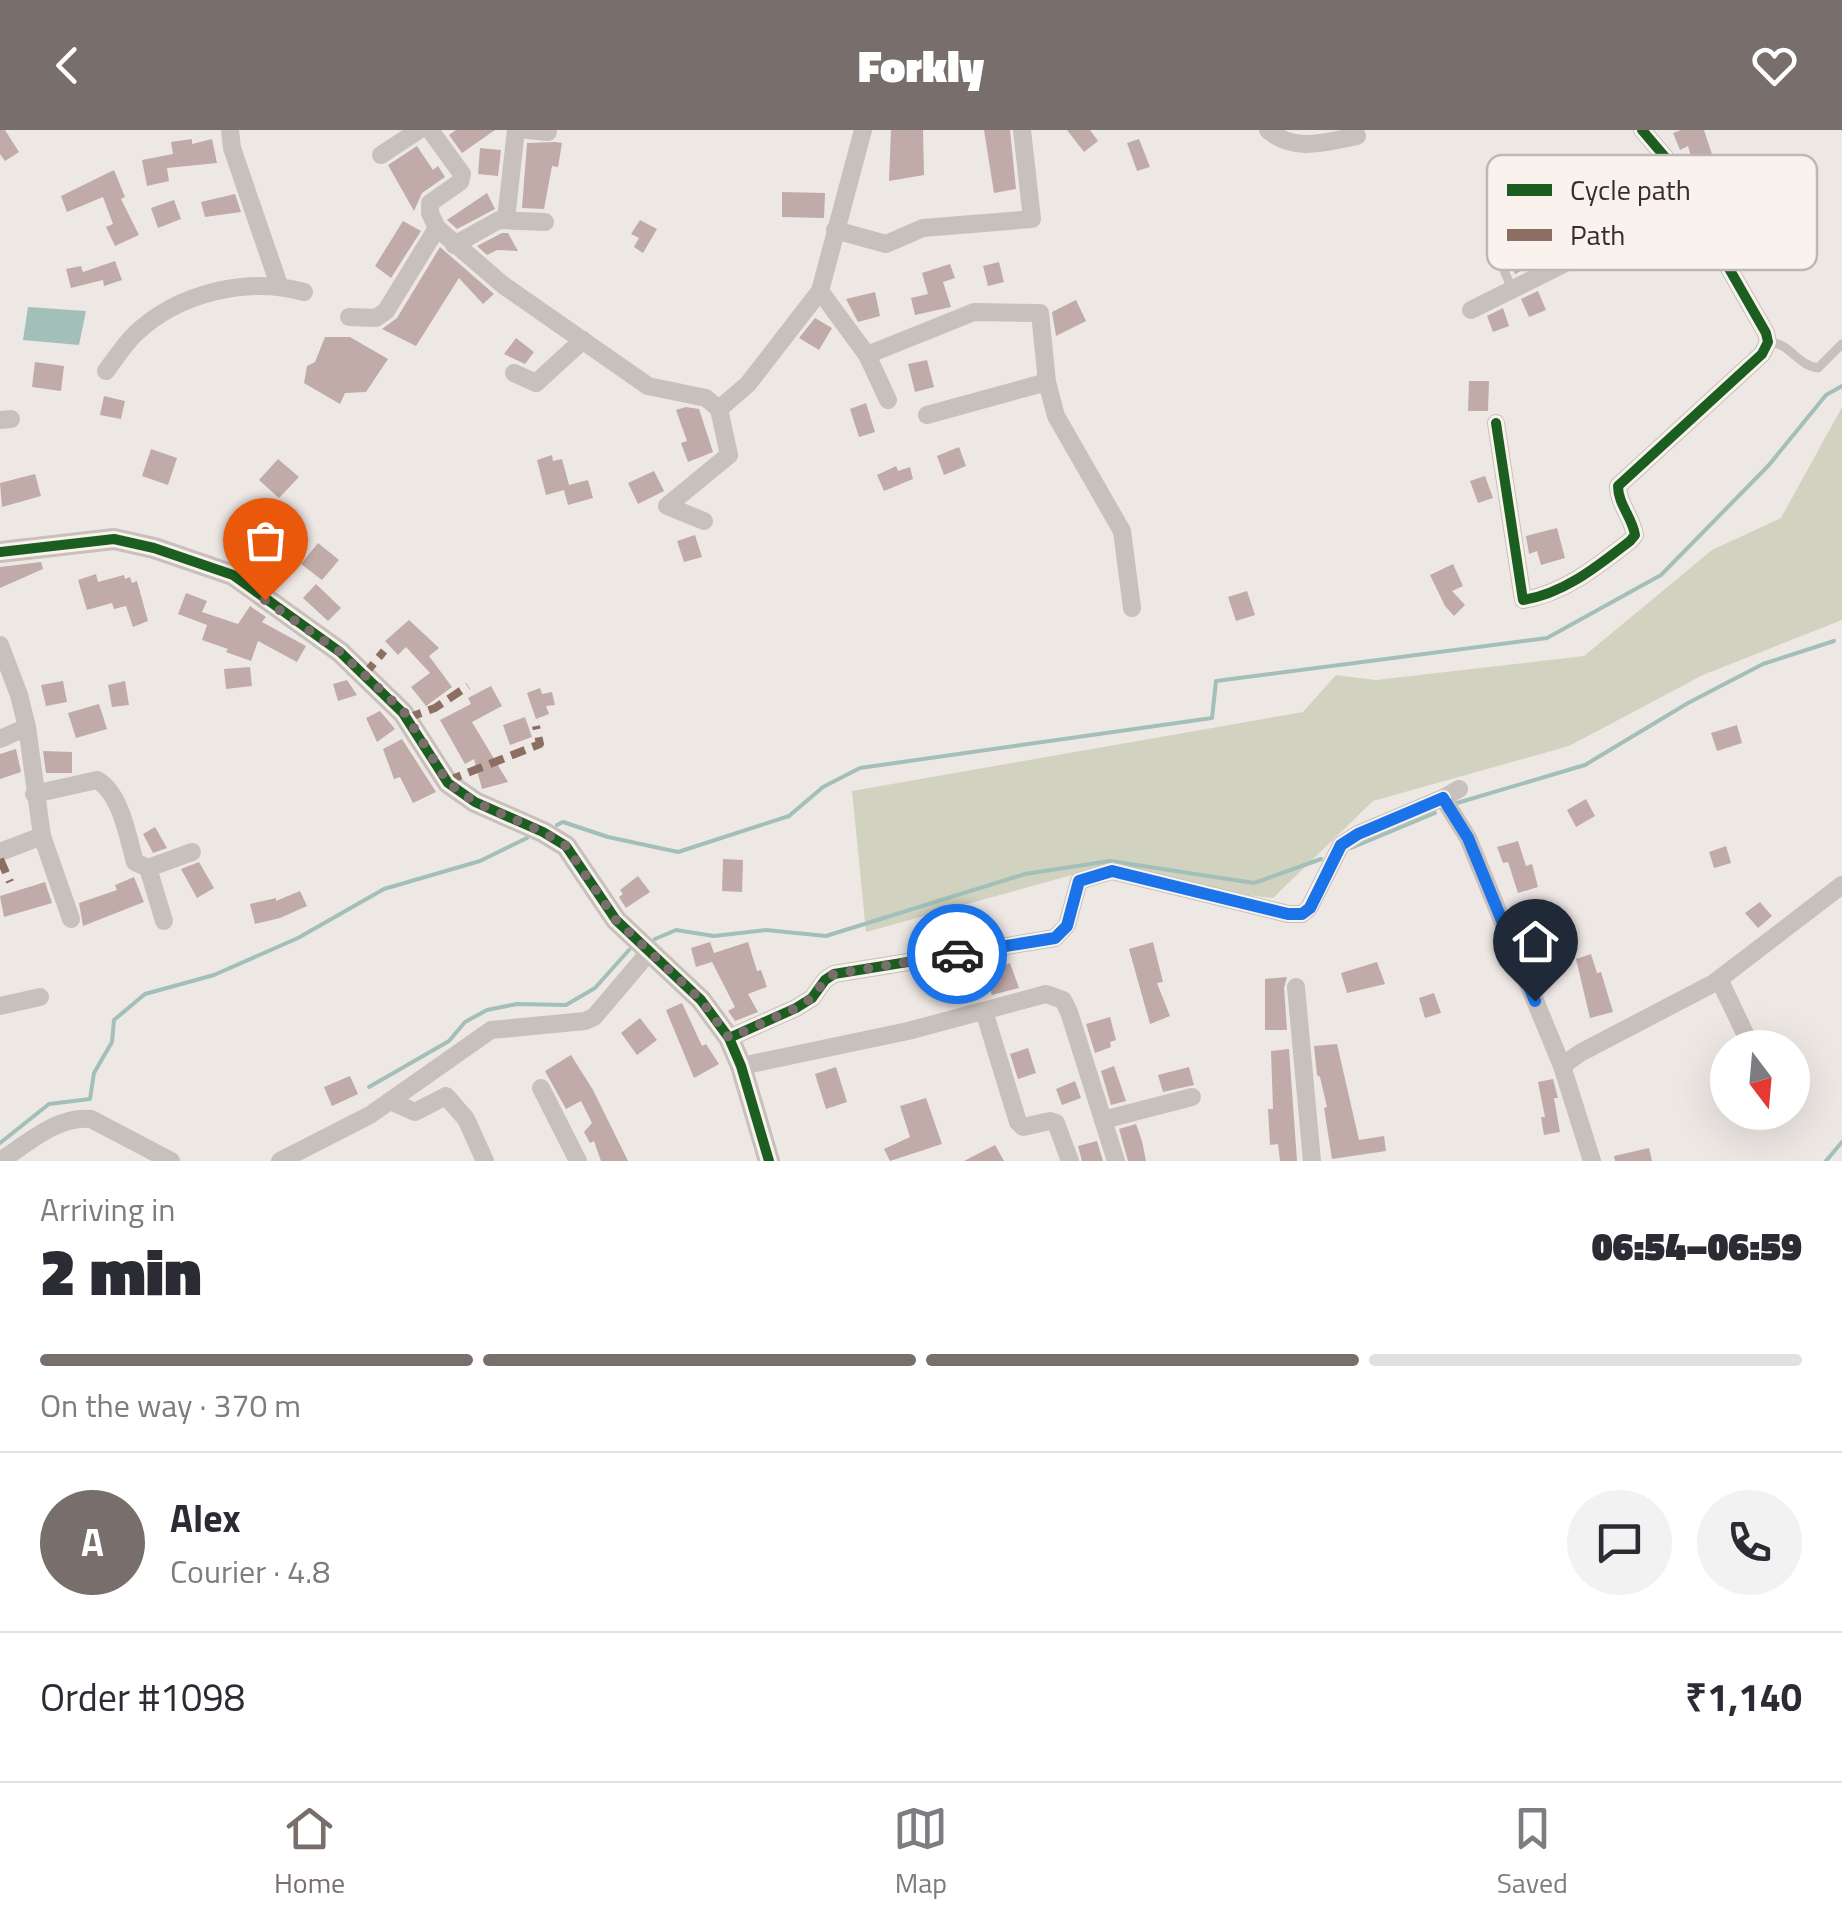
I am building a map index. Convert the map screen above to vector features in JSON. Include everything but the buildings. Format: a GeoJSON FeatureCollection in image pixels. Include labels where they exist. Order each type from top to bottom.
{"type":"FeatureCollection","features":[{"type":"Feature","properties":{"kind":"street"},"geometry":{"type":"LineString","coordinates":[[230,130],[232,148],[279,285]]}},
{"type":"Feature","properties":{"kind":"street"},"geometry":{"type":"LineString","coordinates":[[381,155],[418,130]]}},
{"type":"Feature","properties":{"kind":"street"},"geometry":{"type":"LineString","coordinates":[[430,130],[462,174],[460,182],[430,203],[430,213],[438,228],[454,245],[648,386],[706,398],[719,409],[728,455],[666,506],[704,521]]}},
{"type":"Feature","properties":{"kind":"street"},"geometry":{"type":"LineString","coordinates":[[506,219],[516,130]]}},
{"type":"Feature","properties":{"kind":"street"},"geometry":{"type":"LineString","coordinates":[[527,130],[548,132]]}},
{"type":"Feature","properties":{"kind":"street"},"geometry":{"type":"LineString","coordinates":[[719,409],[748,384],[820,290],[862,130]]}},
{"type":"Feature","properties":{"kind":"street"},"geometry":{"type":"LineString","coordinates":[[835,230],[886,244],[923,228],[1032,219],[1022,130]]}},
{"type":"Feature","properties":{"kind":"street"},"geometry":{"type":"LineString","coordinates":[[1268,130],[1286,143],[1316,144],[1358,136]]}},
{"type":"Feature","properties":{"kind":"street"},"geometry":{"type":"LineString","coordinates":[[1642,130],[1662,155]]}},
{"type":"Feature","properties":{"kind":"street"},"geometry":{"type":"LineString","coordinates":[[454,245],[491,223],[506,219],[545,222]]}},
{"type":"Feature","properties":{"kind":"street"},"geometry":{"type":"LineString","coordinates":[[349,318],[376,318],[386,310],[438,228]]}},
{"type":"Feature","properties":{"kind":"street"},"geometry":{"type":"LineString","coordinates":[[1471,310],[1552,270]]}},
{"type":"Feature","properties":{"kind":"street"},"geometry":{"type":"LineString","coordinates":[[1496,422],[1524,600],[1588,573],[1635,535],[1618,486],[1762,354],[1768,342],[1766,333],[1729,270]]}},
{"type":"Feature","properties":{"kind":"street"},"geometry":{"type":"LineString","coordinates":[[106,371],[132,336],[174,306],[211,293],[279,285],[304,292]]}},
{"type":"Feature","properties":{"kind":"street"},"geometry":{"type":"LineString","coordinates":[[820,290],[867,355],[888,400]]}},
{"type":"Feature","properties":{"kind":"street"},"geometry":{"type":"LineString","coordinates":[[867,355],[974,312],[1040,313],[1047,382],[1056,416],[1122,531],[1132,608]]}},
{"type":"Feature","properties":{"kind":"street"},"geometry":{"type":"LineString","coordinates":[[514,373],[536,383],[582,340]]}},
{"type":"Feature","properties":{"kind":"street"},"geometry":{"type":"LineString","coordinates":[[927,415],[1047,382]]}},
{"type":"Feature","properties":{"kind":"street"},"geometry":{"type":"LineString","coordinates":[[0,552],[114,539],[170,552],[233,575],[340,652],[404,712],[448,783],[475,802],[566,846],[616,920],[701,1000],[729,1038],[770,1161]]}},
{"type":"Feature","properties":{"kind":"street"},"geometry":{"type":"LineString","coordinates":[[0,646],[19,694],[42,836],[71,919]]}},
{"type":"Feature","properties":{"kind":"street"},"geometry":{"type":"LineString","coordinates":[[0,739],[26,727]]}},
{"type":"Feature","properties":{"kind":"street"},"geometry":{"type":"LineString","coordinates":[[34,794],[87,782],[103,783],[127,832],[135,862],[148,868],[192,852]]}},
{"type":"Feature","properties":{"kind":"street"},"geometry":{"type":"LineString","coordinates":[[729,1038],[796,1008],[812,998],[834,974],[1055,938],[1067,926],[1079,881],[1096,874],[1112,871],[1288,914],[1302,914],[1310,908],[1341,845],[1451,794],[1562,1066],[1592,1161]]}},
{"type":"Feature","properties":{"kind":"street"},"geometry":{"type":"LineString","coordinates":[[0,852],[42,836]]}},
{"type":"Feature","properties":{"kind":"street"},"geometry":{"type":"LineString","coordinates":[[148,868],[164,921]]}},
{"type":"Feature","properties":{"kind":"street"},"geometry":{"type":"LineString","coordinates":[[1562,1066],[1719,978],[1842,884]]}},
{"type":"Feature","properties":{"kind":"street"},"geometry":{"type":"LineString","coordinates":[[280,1161],[370,1115],[490,1030],[585,1022],[594,1017],[650,952]]}},
{"type":"Feature","properties":{"kind":"street"},"geometry":{"type":"LineString","coordinates":[[1719,978],[1743,1030]]}},
{"type":"Feature","properties":{"kind":"street"},"geometry":{"type":"LineString","coordinates":[[1296,987],[1312,1161]]}},
{"type":"Feature","properties":{"kind":"street"},"geometry":{"type":"LineString","coordinates":[[741,1066],[908,1031],[1046,994],[1063,1000],[1116,1161]]}},
{"type":"Feature","properties":{"kind":"street"},"geometry":{"type":"LineString","coordinates":[[0,1006],[40,997]]}},
{"type":"Feature","properties":{"kind":"street"},"geometry":{"type":"LineString","coordinates":[[984,1010],[1018,1122],[1022,1127],[1050,1121],[1056,1124],[1070,1161]]}},
{"type":"Feature","properties":{"kind":"street"},"geometry":{"type":"LineString","coordinates":[[541,1088],[578,1161]]}},
{"type":"Feature","properties":{"kind":"street"},"geometry":{"type":"LineString","coordinates":[[390,1101],[415,1112],[446,1096],[466,1119],[485,1161]]}},
{"type":"Feature","properties":{"kind":"street"},"geometry":{"type":"LineString","coordinates":[[1103,1120],[1192,1096]]}},
{"type":"Feature","properties":{"kind":"street"},"geometry":{"type":"LineString","coordinates":[[0,1161],[60,1123],[76,1118],[90,1120],[171,1161]]}},
{"type":"Feature","properties":{"kind":"lane"},"geometry":{"type":"LineString","coordinates":[[1504,270],[1512,289]]}},
{"type":"Feature","properties":{"kind":"lane"},"geometry":{"type":"LineString","coordinates":[[1768,342],[1780,343],[1809,367],[1818,368],[1842,344]]}},
{"type":"Feature","properties":{"kind":"green space"},"geometry":{"type":"Polygon","coordinates":[[[1842,407],[1842,620],[1703,675],[1569,746],[1373,801],[1273,898],[1072,875],[866,932],[852,791],[1303,712],[1336,675],[1376,680],[1584,656],[1712,550],[1781,518],[1842,407]]]}},
{"type":"Feature","properties":{"kind":"water"},"geometry":{"type":"Polygon","coordinates":[[[28,307],[86,311],[79,345],[23,340],[28,307]]]}},
{"type":"Feature","properties":{"kind":"waterway"},"geometry":{"type":"LineString","coordinates":[[557,825],[563,822],[608,837],[678,852],[789,816],[823,787],[860,768],[1212,718],[1216,681],[1547,638],[1661,575],[1769,465],[1826,395],[1842,386]]}},
{"type":"Feature","properties":{"kind":"waterway"},"geometry":{"type":"LineString","coordinates":[[1457,803],[1585,765],[1688,703],[1763,664],[1834,641]]}},
{"type":"Feature","properties":{"kind":"waterway"},"geometry":{"type":"LineString","coordinates":[[1351,848],[1435,813]]}},
{"type":"Feature","properties":{"kind":"waterway"},"geometry":{"type":"LineString","coordinates":[[0,1143],[49,1104],[90,1099],[94,1073],[112,1042],[114,1020],[145,994],[214,975],[298,938],[384,889],[480,861],[527,838]]}},
{"type":"Feature","properties":{"kind":"waterway"},"geometry":{"type":"LineString","coordinates":[[655,939],[676,930],[714,936],[766,930],[826,936],[1025,874],[1110,861],[1254,883],[1321,859]]}},
{"type":"Feature","properties":{"kind":"waterway"},"geometry":{"type":"LineString","coordinates":[[369,1087],[449,1041],[465,1022],[487,1010],[517,1004],[566,1005],[595,988],[629,950]]}},
{"type":"Feature","properties":{"kind":"waterway"},"geometry":{"type":"LineString","coordinates":[[1826,1161],[1842,1142]]}},
{"type":"Feature","properties":{"kind":"marked path"},"geometry":{"type":"LineString","coordinates":[[364,675],[384,651]]}},
{"type":"Feature","properties":{"kind":"marked path"},"geometry":{"type":"LineString","coordinates":[[407,718],[435,708],[468,686]]}},
{"type":"Feature","properties":{"kind":"marked path"},"geometry":{"type":"LineString","coordinates":[[447,781],[540,744],[536,726]]}},
{"type":"Feature","properties":{"kind":"marked path"},"geometry":{"type":"LineString","coordinates":[[0,859],[10,882]]}},
{"type":"Feature","properties":{"kind":"cycle path"},"geometry":{"type":"LineString","coordinates":[[1642,130],[1663,155]]}},
{"type":"Feature","properties":{"kind":"cycle path"},"geometry":{"type":"LineString","coordinates":[[1496,423],[1523,600],[1567,585],[1630,541],[1635,535],[1618,486],[1762,354],[1768,342],[1766,333],[1730,270]]}},
{"type":"Feature","properties":{"kind":"cycle path"},"geometry":{"type":"LineString","coordinates":[[0,552],[114,539],[154,548],[233,575],[340,652],[403,713],[448,783],[475,802],[566,846],[616,920],[701,1000],[729,1038],[741,1066],[769,1161]]}},
{"type":"Feature","properties":{"kind":"cycle path"},"geometry":{"type":"LineString","coordinates":[[729,1038],[796,1008],[812,998],[834,974],[1055,938],[1067,925],[1079,881],[1112,871],[1288,914],[1302,914],[1309,908],[1341,845],[1443,798]]}},
{"type":"Feature","properties":{"kind":"way so far"},"geometry":{"type":"LineString","coordinates":[[265,600],[340,652],[404,712],[448,783],[475,802],[566,846],[616,920],[701,1000],[729,1038],[796,1008],[812,998],[834,974],[957,954]]}},
{"type":"Feature","properties":{"kind":"route"},"geometry":{"type":"LineString","coordinates":[[957,954],[1055,938],[1067,926],[1079,881],[1112,871],[1288,914],[1302,914],[1310,908],[1341,845],[1443,798],[1468,838],[1535,1001]]}}]}
